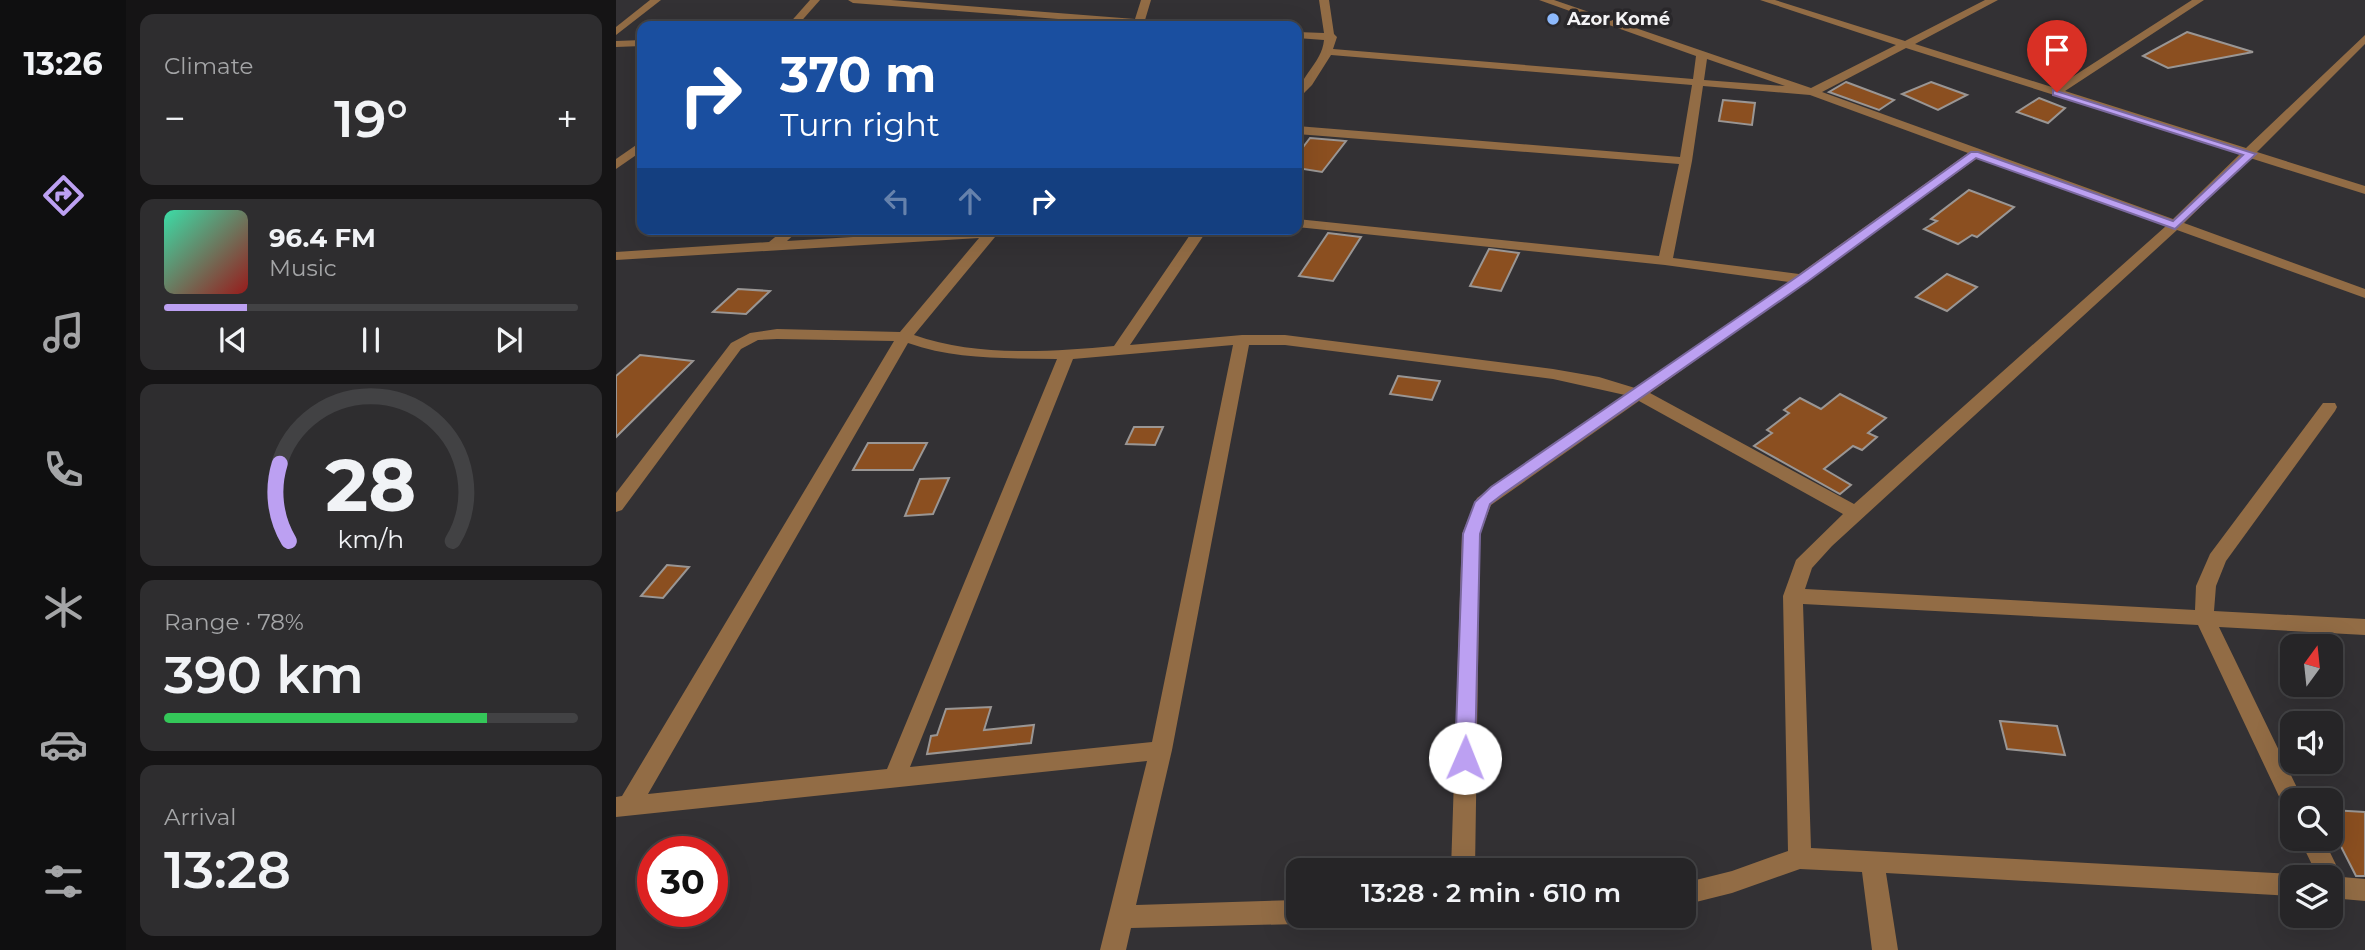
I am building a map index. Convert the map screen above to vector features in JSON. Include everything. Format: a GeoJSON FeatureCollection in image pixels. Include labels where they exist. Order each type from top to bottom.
{"type":"FeatureCollection","features":[{"type":"Feature","properties":{"kind":"street"},"geometry":{"type":"LineString","coordinates":[[616,32],[656,0]]}},
{"type":"Feature","properties":{"kind":"street"},"geometry":{"type":"LineString","coordinates":[[796,21],[815,0]]}},
{"type":"Feature","properties":{"kind":"street"},"geometry":{"type":"LineString","coordinates":[[853,0],[1126,21]]}},
{"type":"Feature","properties":{"kind":"street"},"geometry":{"type":"LineString","coordinates":[[981,10],[987,0]]}},
{"type":"Feature","properties":{"kind":"street"},"geometry":{"type":"LineString","coordinates":[[1139,21],[1146,0]]}},
{"type":"Feature","properties":{"kind":"street"},"geometry":{"type":"LineString","coordinates":[[1302,90],[1329,52],[1332,37],[1324,0]]}},
{"type":"Feature","properties":{"kind":"street"},"geometry":{"type":"LineString","coordinates":[[1544,0],[1812,92],[1975,154],[2365,294]]}},
{"type":"Feature","properties":{"kind":"street"},"geometry":{"type":"LineString","coordinates":[[1765,0],[2365,190]]}},
{"type":"Feature","properties":{"kind":"street"},"geometry":{"type":"LineString","coordinates":[[2057,92],[2199,0]]}},
{"type":"Feature","properties":{"kind":"street"},"geometry":{"type":"LineString","coordinates":[[1329,52],[1812,92],[1986,1]]}},
{"type":"Feature","properties":{"kind":"street"},"geometry":{"type":"LineString","coordinates":[[1302,35],[1332,37]]}},
{"type":"Feature","properties":{"kind":"street"},"geometry":{"type":"LineString","coordinates":[[1800,858],[1793,596],[1803,565],[1856,513],[2175,225],[2365,38]]}},
{"type":"Feature","properties":{"kind":"street"},"geometry":{"type":"LineString","coordinates":[[616,44],[637,43]]}},
{"type":"Feature","properties":{"kind":"street"},"geometry":{"type":"LineString","coordinates":[[1665,261],[1686,161],[1702,55]]}},
{"type":"Feature","properties":{"kind":"street"},"geometry":{"type":"LineString","coordinates":[[1302,130],[1686,161]]}},
{"type":"Feature","properties":{"kind":"street"},"geometry":{"type":"LineString","coordinates":[[616,165],[637,149]]}},
{"type":"Feature","properties":{"kind":"street"},"geometry":{"type":"LineString","coordinates":[[1463,858],[1471,534],[1483,502],[1802,279],[1975,154]]}},
{"type":"Feature","properties":{"kind":"street"},"geometry":{"type":"LineString","coordinates":[[1302,224],[1665,261],[1802,279]]}},
{"type":"Feature","properties":{"kind":"street"},"geometry":{"type":"LineString","coordinates":[[772,247],[786,235]]}},
{"type":"Feature","properties":{"kind":"street"},"geometry":{"type":"LineString","coordinates":[[616,256],[937,235]]}},
{"type":"Feature","properties":{"kind":"street"},"geometry":{"type":"LineString","coordinates":[[622,806],[904,337],[989,235]]}},
{"type":"Feature","properties":{"kind":"street"},"geometry":{"type":"LineString","coordinates":[[1118,352],[1197,235]]}},
{"type":"Feature","properties":{"kind":"street"},"geometry":{"type":"LineString","coordinates":[[616,506],[736,346],[755,336],[777,334],[904,337],[933,347],[971,353],[1067,355],[1242,340],[1319,343],[1553,373],[1599,382],[1639,394],[1856,513]]}},
{"type":"Feature","properties":{"kind":"street"},"geometry":{"type":"LineString","coordinates":[[1113,950],[1161,750],[1242,340]]}},
{"type":"Feature","properties":{"kind":"street"},"geometry":{"type":"LineString","coordinates":[[894,778],[1067,355]]}},
{"type":"Feature","properties":{"kind":"street"},"geometry":{"type":"LineString","coordinates":[[2286,788],[2204,617],[2206,586],[2217,559],[2329,407]]}},
{"type":"Feature","properties":{"kind":"street"},"geometry":{"type":"LineString","coordinates":[[1793,596],[2365,627]]}},
{"type":"Feature","properties":{"kind":"street"},"geometry":{"type":"LineString","coordinates":[[622,806],[1161,750]]}},
{"type":"Feature","properties":{"kind":"street"},"geometry":{"type":"LineString","coordinates":[[1696,891],[1732,882],[1800,858],[2280,883]]}},
{"type":"Feature","properties":{"kind":"street"},"geometry":{"type":"LineString","coordinates":[[1872,860],[1885,950]]}},
{"type":"Feature","properties":{"kind":"street"},"geometry":{"type":"LineString","coordinates":[[2343,885],[2365,890]]}},
{"type":"Feature","properties":{"kind":"street"},"geometry":{"type":"LineString","coordinates":[[1121,917],[1286,912]]}},
{"type":"Feature","properties":{"kind":"building"},"geometry":{"type":"Polygon","coordinates":[[[2187,32],[2253,52],[2168,68],[2143,56],[2187,32]]]}},
{"type":"Feature","properties":{"kind":"building"},"geometry":{"type":"Polygon","coordinates":[[[1846,82],[1894,100],[1879,110],[1829,92],[1846,82]]]}},
{"type":"Feature","properties":{"kind":"building"},"geometry":{"type":"Polygon","coordinates":[[[1931,82],[1967,95],[1938,110],[1902,94],[1931,82]]]}},
{"type":"Feature","properties":{"kind":"building"},"geometry":{"type":"Polygon","coordinates":[[[2039,98],[2065,108],[2048,123],[2017,112],[2039,98]]]}},
{"type":"Feature","properties":{"kind":"building"},"geometry":{"type":"Polygon","coordinates":[[[1723,100],[1755,103],[1752,125],[1719,121],[1723,100]]]}},
{"type":"Feature","properties":{"kind":"building"},"geometry":{"type":"Polygon","coordinates":[[[1310,138],[1346,141],[1322,172],[1302,169],[1302,148],[1310,138]]]}},
{"type":"Feature","properties":{"kind":"building"},"geometry":{"type":"Polygon","coordinates":[[[1969,190],[2014,207],[1977,237],[1972,235],[1958,244],[1924,229],[1937,221],[1931,219],[1969,190]]]}},
{"type":"Feature","properties":{"kind":"building"},"geometry":{"type":"Polygon","coordinates":[[[1328,233],[1361,237],[1333,281],[1299,276],[1328,233]]]}},
{"type":"Feature","properties":{"kind":"building"},"geometry":{"type":"Polygon","coordinates":[[[1489,249],[1519,253],[1501,291],[1470,286],[1489,249]]]}},
{"type":"Feature","properties":{"kind":"building"},"geometry":{"type":"Polygon","coordinates":[[[1947,274],[1977,287],[1947,311],[1916,297],[1947,274]]]}},
{"type":"Feature","properties":{"kind":"building"},"geometry":{"type":"Polygon","coordinates":[[[738,289],[770,291],[746,314],[713,312],[738,289]]]}},
{"type":"Feature","properties":{"kind":"building"},"geometry":{"type":"Polygon","coordinates":[[[640,355],[693,361],[616,437],[616,376],[640,355]]]}},
{"type":"Feature","properties":{"kind":"building"},"geometry":{"type":"Polygon","coordinates":[[[1398,376],[1440,381],[1432,400],[1390,394],[1398,376]]]}},
{"type":"Feature","properties":{"kind":"building"},"geometry":{"type":"Polygon","coordinates":[[[1840,394],[1886,418],[1868,433],[1877,437],[1862,450],[1853,446],[1824,469],[1851,485],[1840,494],[1754,446],[1772,433],[1767,430],[1789,413],[1784,410],[1800,398],[1821,409],[1840,394]]]}},
{"type":"Feature","properties":{"kind":"building"},"geometry":{"type":"Polygon","coordinates":[[[1134,427],[1163,427],[1155,445],[1126,444],[1134,427]]]}},
{"type":"Feature","properties":{"kind":"building"},"geometry":{"type":"Polygon","coordinates":[[[868,443],[927,443],[913,470],[853,470],[868,443]]]}},
{"type":"Feature","properties":{"kind":"building"},"geometry":{"type":"Polygon","coordinates":[[[949,478],[933,514],[905,516],[920,479],[949,478]]]}},
{"type":"Feature","properties":{"kind":"building"},"geometry":{"type":"Polygon","coordinates":[[[667,565],[689,567],[663,598],[641,596],[667,565]]]}},
{"type":"Feature","properties":{"kind":"building"},"geometry":{"type":"Polygon","coordinates":[[[991,707],[984,730],[1034,725],[1031,743],[927,754],[931,736],[937,735],[946,709],[991,707]]]}},
{"type":"Feature","properties":{"kind":"building"},"geometry":{"type":"Polygon","coordinates":[[[2000,721],[2057,726],[2065,755],[2007,749],[2000,721]]]}},
{"type":"Feature","properties":{"kind":"building"},"geometry":{"type":"Polygon","coordinates":[[[2343,811],[2365,812],[2365,876],[2356,876],[2343,851],[2343,811]]]}},
{"type":"Feature","properties":{"kind":"place","name":"Azor Komé"},"geometry":{"type":"Point","coordinates":[1553,19]}},
{"type":"Feature","properties":{"kind":"route"},"geometry":{"type":"LineString","coordinates":[[1465,758],[1471,534],[1483,502],[1511,480],[1639,394],[1975,154],[2175,225],[2250,154],[2057,92]]}}]}
